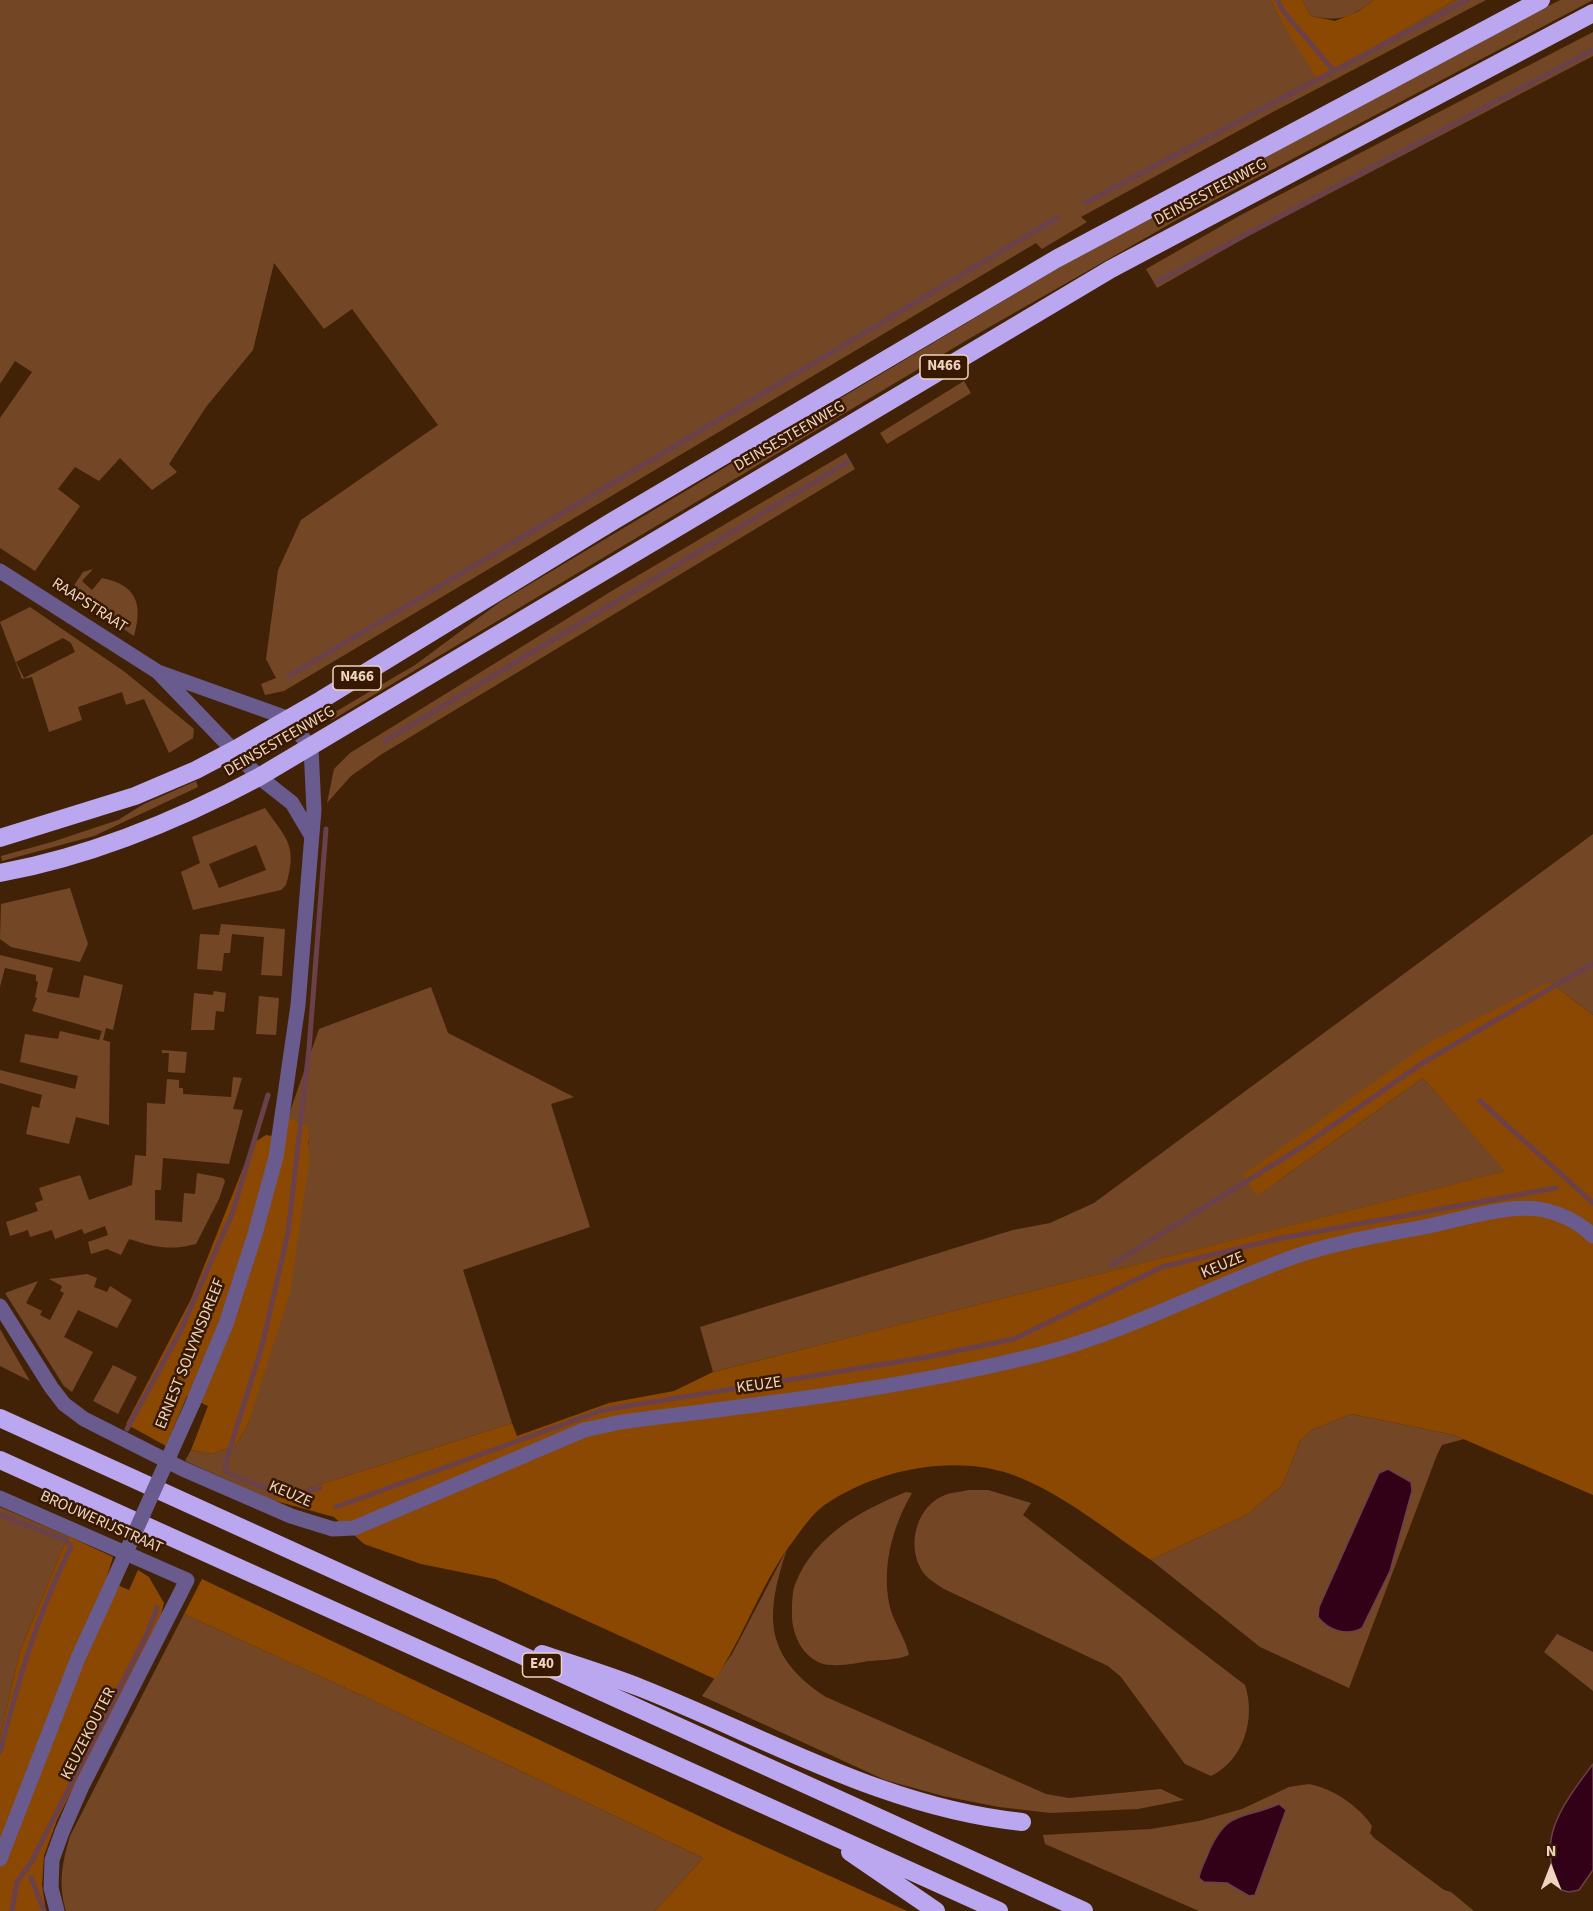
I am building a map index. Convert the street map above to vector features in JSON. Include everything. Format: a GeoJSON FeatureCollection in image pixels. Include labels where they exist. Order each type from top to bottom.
{"type":"FeatureCollection","features":[{"type":"Feature","properties":{"kind":"highway","name":"DEINSESTEENWEG"},"geometry":{"type":"LineString","coordinates":[[0,838],[135,796],[196,770],[234,750],[613,521],[1056,259],[1210,174],[1541,0]]}},
{"type":"Feature","properties":{"kind":"highway","name":"DEINSESTEENWEG"},"geometry":{"type":"LineString","coordinates":[[0,873],[127,838],[188,814],[259,777],[311,748],[976,347],[1111,269],[1593,14]]}},
{"type":"Feature","properties":{"kind":"highway","name":"E40"},"geometry":{"type":"LineString","coordinates":[[0,1418],[1084,1911]]}},
{"type":"Feature","properties":{"kind":"highway","name":"E40"},"geometry":{"type":"LineString","coordinates":[[0,1460],[999,1911]]}},
{"type":"Feature","properties":{"kind":"highway"},"geometry":{"type":"LineString","coordinates":[[433,1616],[640,1688],[875,1789],[963,1812],[1022,1822]]}},
{"type":"Feature","properties":{"kind":"highway"},"geometry":{"type":"LineString","coordinates":[[828,1834],[871,1868],[936,1911]]}},
{"type":"Feature","properties":{"kind":"street","name":"RAAPSTRAAT"},"geometry":{"type":"LineString","coordinates":[[0,571],[158,672],[287,718]]}},
{"type":"Feature","properties":{"kind":"street","name":"RAAPSTRAAT"},"geometry":{"type":"LineString","coordinates":[[158,672],[259,777]]}},
{"type":"Feature","properties":{"kind":"street"},"geometry":{"type":"LineString","coordinates":[[287,718],[311,748]]}},
{"type":"Feature","properties":{"kind":"street","name":"ERNEST SOLVYNSDREEF"},"geometry":{"type":"LineString","coordinates":[[0,1859],[78,1659],[226,1324],[255,1234],[276,1157],[298,1005],[314,810],[311,748]]}},
{"type":"Feature","properties":{"kind":"street"},"geometry":{"type":"LineString","coordinates":[[259,777],[292,803],[311,835]]}},
{"type":"Feature","properties":{"kind":"street","name":"KEUZE"},"geometry":{"type":"LineString","coordinates":[[0,1306],[51,1387],[64,1404],[84,1419],[183,1469],[291,1516],[333,1529],[354,1528],[584,1430],[621,1422],[915,1383],[1041,1353],[1134,1324],[1299,1255],[1348,1242],[1489,1214],[1521,1210],[1542,1210],[1566,1217],[1593,1236]]}},
{"type":"Feature","properties":{"kind":"street","name":"BROUWERIJSTRAAT"},"geometry":{"type":"LineString","coordinates":[[0,1498],[187,1580]]}},
{"type":"Feature","properties":{"kind":"street","name":"KEUZEKOUTER"},"geometry":{"type":"LineString","coordinates":[[57,1911],[51,1888],[52,1860],[62,1832],[82,1786],[187,1580]]}},
{"type":"Feature","properties":{"kind":"shaded area"},"geometry":{"type":"Polygon","coordinates":[[[0,0],[1271,0],[1317,79],[1455,0],[1486,0],[1271,113],[1081,217],[1087,222],[1042,249],[1036,243],[284,691],[265,695],[261,684],[276,678],[266,659],[278,570],[301,520],[438,425],[352,309],[324,329],[274,263],[253,350],[206,407],[169,464],[177,472],[152,490],[120,458],[99,481],[75,467],[58,489],[80,506],[35,571],[0,548],[0,418],[32,372],[15,361],[0,384],[0,0]]]}},
{"type":"Feature","properties":{"kind":"shaded area"},"geometry":{"type":"Polygon","coordinates":[[[1271,0],[1302,0],[1311,16],[1335,21],[1357,12],[1374,0],[1455,0],[1317,80],[1271,0]]]}},
{"type":"Feature","properties":{"kind":"shaded area"},"geometry":{"type":"Polygon","coordinates":[[[1302,0],[1374,0],[1351,15],[1330,19],[1311,16],[1302,0]]]}},
{"type":"Feature","properties":{"kind":"shaded area"},"geometry":{"type":"Polygon","coordinates":[[[1560,0],[1593,0],[1175,221],[972,337],[332,720],[330,715],[415,665],[500,602],[1080,255],[1282,145],[1560,0]]]}},
{"type":"Feature","properties":{"kind":"shaded area"},"geometry":{"type":"Polygon","coordinates":[[[1593,32],[1593,56],[1250,235],[1157,288],[1146,269],[1239,216],[1593,32]]]}},
{"type":"Feature","properties":{"kind":"shaded area"},"geometry":{"type":"Polygon","coordinates":[[[964,381],[971,393],[887,444],[880,433],[964,381]]]}},
{"type":"Feature","properties":{"kind":"shaded area"},"geometry":{"type":"Polygon","coordinates":[[[846,453],[855,469],[382,754],[351,776],[327,803],[334,769],[350,753],[615,589],[846,453]]]}},
{"type":"Feature","properties":{"kind":"shaded area"},"geometry":{"type":"Polygon","coordinates":[[[93,569],[82,581],[92,590],[102,578],[114,581],[130,591],[137,605],[138,614],[134,636],[69,593],[83,572],[93,569]]]}},
{"type":"Feature","properties":{"kind":"shaded area"},"geometry":{"type":"Polygon","coordinates":[[[30,607],[125,672],[194,729],[193,738],[169,753],[144,699],[126,705],[122,692],[78,707],[82,720],[49,732],[32,677],[22,679],[0,622],[30,607]],[[63,638],[16,662],[24,678],[75,652],[71,643],[63,638]]]}},
{"type":"Feature","properties":{"kind":"shaded area"},"geometry":{"type":"Polygon","coordinates":[[[196,781],[198,787],[94,836],[2,861],[1,856],[118,820],[144,804],[196,781]]]}},
{"type":"Feature","properties":{"kind":"shaded area"},"geometry":{"type":"Polygon","coordinates":[[[265,808],[288,843],[291,860],[286,885],[281,890],[193,910],[181,872],[200,863],[192,837],[265,808]],[[256,845],[209,864],[219,888],[266,870],[256,845]]]}},
{"type":"Feature","properties":{"kind":"shaded area"},"geometry":{"type":"Polygon","coordinates":[[[1593,834],[1593,1015],[1550,982],[1257,1196],[1423,1078],[1506,1171],[713,1372],[700,1327],[1013,1230],[1050,1223],[1094,1203],[1593,834]]]}},
{"type":"Feature","properties":{"kind":"shaded area"},"geometry":{"type":"Polygon","coordinates":[[[70,888],[88,944],[80,962],[11,947],[0,939],[1,904],[70,888]]]}},
{"type":"Feature","properties":{"kind":"shaded area"},"geometry":{"type":"Polygon","coordinates":[[[221,924],[285,929],[282,976],[261,975],[264,937],[232,934],[230,953],[224,953],[222,971],[197,969],[200,934],[219,935],[221,924]]]}},
{"type":"Feature","properties":{"kind":"shaded area"},"geometry":{"type":"Polygon","coordinates":[[[0,955],[53,968],[47,992],[79,998],[84,975],[123,985],[113,1030],[106,1028],[103,1040],[110,1042],[109,1125],[76,1117],[69,1144],[26,1134],[32,1106],[39,1108],[42,1095],[0,1083],[0,1070],[75,1089],[78,1076],[20,1062],[25,1034],[58,1039],[60,1031],[99,1040],[102,1031],[32,1011],[37,998],[35,997],[38,982],[36,975],[5,968],[0,987],[0,955]]]}},
{"type":"Feature","properties":{"kind":"shaded area"},"geometry":{"type":"Polygon","coordinates":[[[1550,982],[1593,1015],[1593,1495],[1454,1435],[1351,1414],[1312,1430],[1300,1441],[1282,1486],[1246,1515],[1151,1560],[1055,1495],[1021,1478],[998,1470],[947,1465],[895,1473],[847,1491],[826,1504],[810,1518],[778,1564],[715,1679],[495,1579],[421,1564],[364,1544],[334,1517],[272,1500],[512,1423],[517,1436],[609,1403],[674,1391],[713,1372],[1505,1171],[1423,1078],[1257,1196],[1243,1175],[1430,1042],[1550,982]]]}},
{"type":"Feature","properties":{"kind":"shaded area"},"geometry":{"type":"Polygon","coordinates":[[[431,987],[448,1033],[574,1097],[551,1104],[590,1227],[463,1270],[512,1423],[272,1500],[185,1461],[191,1450],[212,1454],[236,1445],[248,1424],[309,1142],[288,1117],[319,1029],[431,987]]]}},
{"type":"Feature","properties":{"kind":"shaded area"},"geometry":{"type":"Polygon","coordinates":[[[214,991],[226,993],[224,1012],[216,1011],[214,1030],[191,1030],[194,993],[213,995],[214,991]]]}},
{"type":"Feature","properties":{"kind":"shaded area"},"geometry":{"type":"Polygon","coordinates":[[[259,996],[279,998],[276,1035],[256,1034],[259,996]]]}},
{"type":"Feature","properties":{"kind":"shaded area"},"geometry":{"type":"Polygon","coordinates":[[[162,1050],[187,1052],[185,1073],[168,1072],[169,1053],[162,1053],[162,1050]]]}},
{"type":"Feature","properties":{"kind":"shaded area"},"geometry":{"type":"Polygon","coordinates":[[[233,1077],[242,1078],[233,1109],[243,1110],[229,1164],[163,1158],[161,1190],[155,1190],[155,1220],[182,1222],[184,1193],[195,1194],[197,1173],[223,1178],[225,1181],[219,1199],[196,1244],[162,1247],[129,1239],[121,1255],[107,1249],[91,1254],[88,1242],[108,1235],[105,1226],[84,1234],[82,1229],[55,1239],[52,1230],[30,1237],[28,1230],[10,1236],[6,1222],[38,1211],[35,1203],[43,1200],[39,1188],[80,1175],[89,1200],[132,1185],[135,1155],[146,1156],[147,1103],[165,1104],[167,1079],[179,1080],[179,1088],[183,1088],[183,1094],[231,1097],[233,1077]]]}},
{"type":"Feature","properties":{"kind":"shaded area"},"geometry":{"type":"Polygon","coordinates":[[[288,1117],[308,1127],[309,1163],[290,1293],[248,1424],[236,1445],[212,1454],[191,1450],[208,1406],[187,1396],[166,1446],[126,1424],[191,1299],[253,1143],[266,1135],[285,1138],[288,1117]]]}},
{"type":"Feature","properties":{"kind":"shaded area"},"geometry":{"type":"Polygon","coordinates":[[[87,1274],[97,1278],[94,1287],[107,1292],[110,1286],[132,1300],[117,1328],[78,1310],[64,1337],[93,1352],[72,1392],[64,1386],[5,1293],[38,1281],[26,1303],[42,1311],[40,1315],[50,1320],[64,1293],[60,1291],[62,1286],[49,1279],[87,1274]]]}},
{"type":"Feature","properties":{"kind":"shaded area"},"geometry":{"type":"Polygon","coordinates":[[[0,1329],[30,1381],[0,1366],[0,1329]]]}},
{"type":"Feature","properties":{"kind":"shaded area"},"geometry":{"type":"Polygon","coordinates":[[[113,1365],[137,1377],[118,1414],[93,1401],[113,1365]]]}},
{"type":"Feature","properties":{"kind":"shaded area"},"geometry":{"type":"Polygon","coordinates":[[[1351,1414],[1464,1439],[1442,1445],[1437,1455],[1349,1688],[1260,1647],[1151,1560],[1246,1515],[1282,1486],[1300,1441],[1312,1430],[1351,1414]]]}},
{"type":"Feature","properties":{"kind":"shaded area"},"geometry":{"type":"Polygon","coordinates":[[[1388,1469],[1411,1482],[1412,1491],[1390,1571],[1362,1628],[1350,1632],[1338,1631],[1322,1622],[1318,1617],[1319,1607],[1379,1473],[1388,1469]]]}},
{"type":"Feature","properties":{"kind":"shaded area"},"geometry":{"type":"Polygon","coordinates":[[[968,1490],[988,1490],[1031,1503],[1023,1515],[1245,1685],[1249,1711],[1248,1724],[1239,1749],[1232,1760],[1211,1776],[1185,1764],[1121,1677],[1108,1666],[944,1589],[924,1574],[916,1557],[915,1547],[915,1536],[922,1516],[936,1500],[948,1494],[968,1490]]]}},
{"type":"Feature","properties":{"kind":"shaded area"},"geometry":{"type":"Polygon","coordinates":[[[906,1492],[912,1493],[894,1535],[887,1580],[891,1611],[909,1655],[841,1665],[823,1664],[815,1660],[808,1655],[797,1640],[792,1622],[794,1589],[805,1565],[815,1550],[842,1526],[873,1507],[906,1492]]]}},
{"type":"Feature","properties":{"kind":"shaded area"},"geometry":{"type":"Polygon","coordinates":[[[0,1507],[68,1536],[20,1651],[0,1737],[0,1507]]]}},
{"type":"Feature","properties":{"kind":"shaded area"},"geometry":{"type":"Polygon","coordinates":[[[68,1536],[113,1557],[106,1580],[129,1590],[138,1570],[149,1577],[164,1603],[161,1615],[57,1820],[44,1856],[42,1885],[46,1911],[0,1911],[0,1737],[20,1651],[68,1536]]]}},
{"type":"Feature","properties":{"kind":"shaded area"},"geometry":{"type":"Polygon","coordinates":[[[787,1549],[775,1594],[773,1614],[775,1632],[780,1650],[790,1666],[805,1682],[826,1697],[1046,1794],[1069,1798],[1161,1789],[1184,1800],[1138,1809],[1050,1813],[999,1807],[943,1796],[885,1780],[702,1696],[732,1654],[787,1549]]]}},
{"type":"Feature","properties":{"kind":"shaded area"},"geometry":{"type":"Polygon","coordinates":[[[202,1579],[722,1827],[907,1911],[655,1911],[703,1858],[363,1696],[184,1614],[202,1579]]]}},
{"type":"Feature","properties":{"kind":"shaded area"},"geometry":{"type":"Polygon","coordinates":[[[184,1614],[363,1696],[703,1858],[655,1911],[66,1911],[62,1892],[62,1874],[70,1836],[184,1614]]]}},
{"type":"Feature","properties":{"kind":"shaded area"},"geometry":{"type":"Polygon","coordinates":[[[1557,1634],[1593,1652],[1593,1691],[1544,1652],[1557,1634]]]}},
{"type":"Feature","properties":{"kind":"shaded area"},"geometry":{"type":"Polygon","coordinates":[[[1593,1764],[1593,1870],[1579,1890],[1569,1892],[1561,1890],[1553,1872],[1550,1855],[1551,1838],[1563,1808],[1593,1764]]]}},
{"type":"Feature","properties":{"kind":"shaded area"},"geometry":{"type":"Polygon","coordinates":[[[1309,1784],[1327,1789],[1352,1805],[1372,1826],[1370,1833],[1374,1838],[1474,1911],[1199,1911],[1045,1844],[1043,1835],[1151,1829],[1199,1821],[1242,1809],[1289,1787],[1309,1784]]]}},
{"type":"Feature","properties":{"kind":"shaded area"},"geometry":{"type":"Polygon","coordinates":[[[1279,1804],[1286,1810],[1255,1895],[1249,1896],[1227,1883],[1204,1882],[1199,1878],[1209,1851],[1223,1828],[1238,1818],[1279,1804]]]}},
{"type":"Feature","properties":{"kind":"waterway"},"geometry":{"type":"LineString","coordinates":[[1277,0],[1284,12],[1333,70]]}},
{"type":"Feature","properties":{"kind":"waterway"},"geometry":{"type":"LineString","coordinates":[[1085,203],[1467,0]]}},
{"type":"Feature","properties":{"kind":"waterway"},"geometry":{"type":"LineString","coordinates":[[1157,282],[1593,50]]}},
{"type":"Feature","properties":{"kind":"waterway"},"geometry":{"type":"LineString","coordinates":[[289,676],[1057,218]]}},
{"type":"Feature","properties":{"kind":"waterway"},"geometry":{"type":"LineString","coordinates":[[385,741],[848,462]]}},
{"type":"Feature","properties":{"kind":"waterway"},"geometry":{"type":"LineString","coordinates":[[320,1488],[289,1497],[232,1475],[226,1471],[225,1465],[262,1346],[288,1233],[309,1049],[326,829]]}},
{"type":"Feature","properties":{"kind":"waterway"},"geometry":{"type":"LineString","coordinates":[[1111,1265],[1305,1145],[1421,1064],[1592,964]]}},
{"type":"Feature","properties":{"kind":"waterway"},"geometry":{"type":"LineString","coordinates":[[127,1429],[180,1332],[232,1214],[268,1095]]}},
{"type":"Feature","properties":{"kind":"waterway"},"geometry":{"type":"LineString","coordinates":[[1480,1101],[1593,1203]]}},
{"type":"Feature","properties":{"kind":"waterway"},"geometry":{"type":"LineString","coordinates":[[336,1507],[603,1410],[922,1358],[1014,1339],[1162,1267],[1282,1238],[1556,1188]]}},
{"type":"Feature","properties":{"kind":"waterway"},"geometry":{"type":"LineString","coordinates":[[0,1515],[67,1541],[71,1547],[30,1648],[0,1752]]}},
{"type":"Feature","properties":{"kind":"waterway"},"geometry":{"type":"LineString","coordinates":[[12,1911],[17,1882],[32,1861],[146,1636],[157,1608]]}},
{"type":"Feature","properties":{"kind":"waterway"},"geometry":{"type":"LineString","coordinates":[[31,1877],[44,1911]]}}]}
